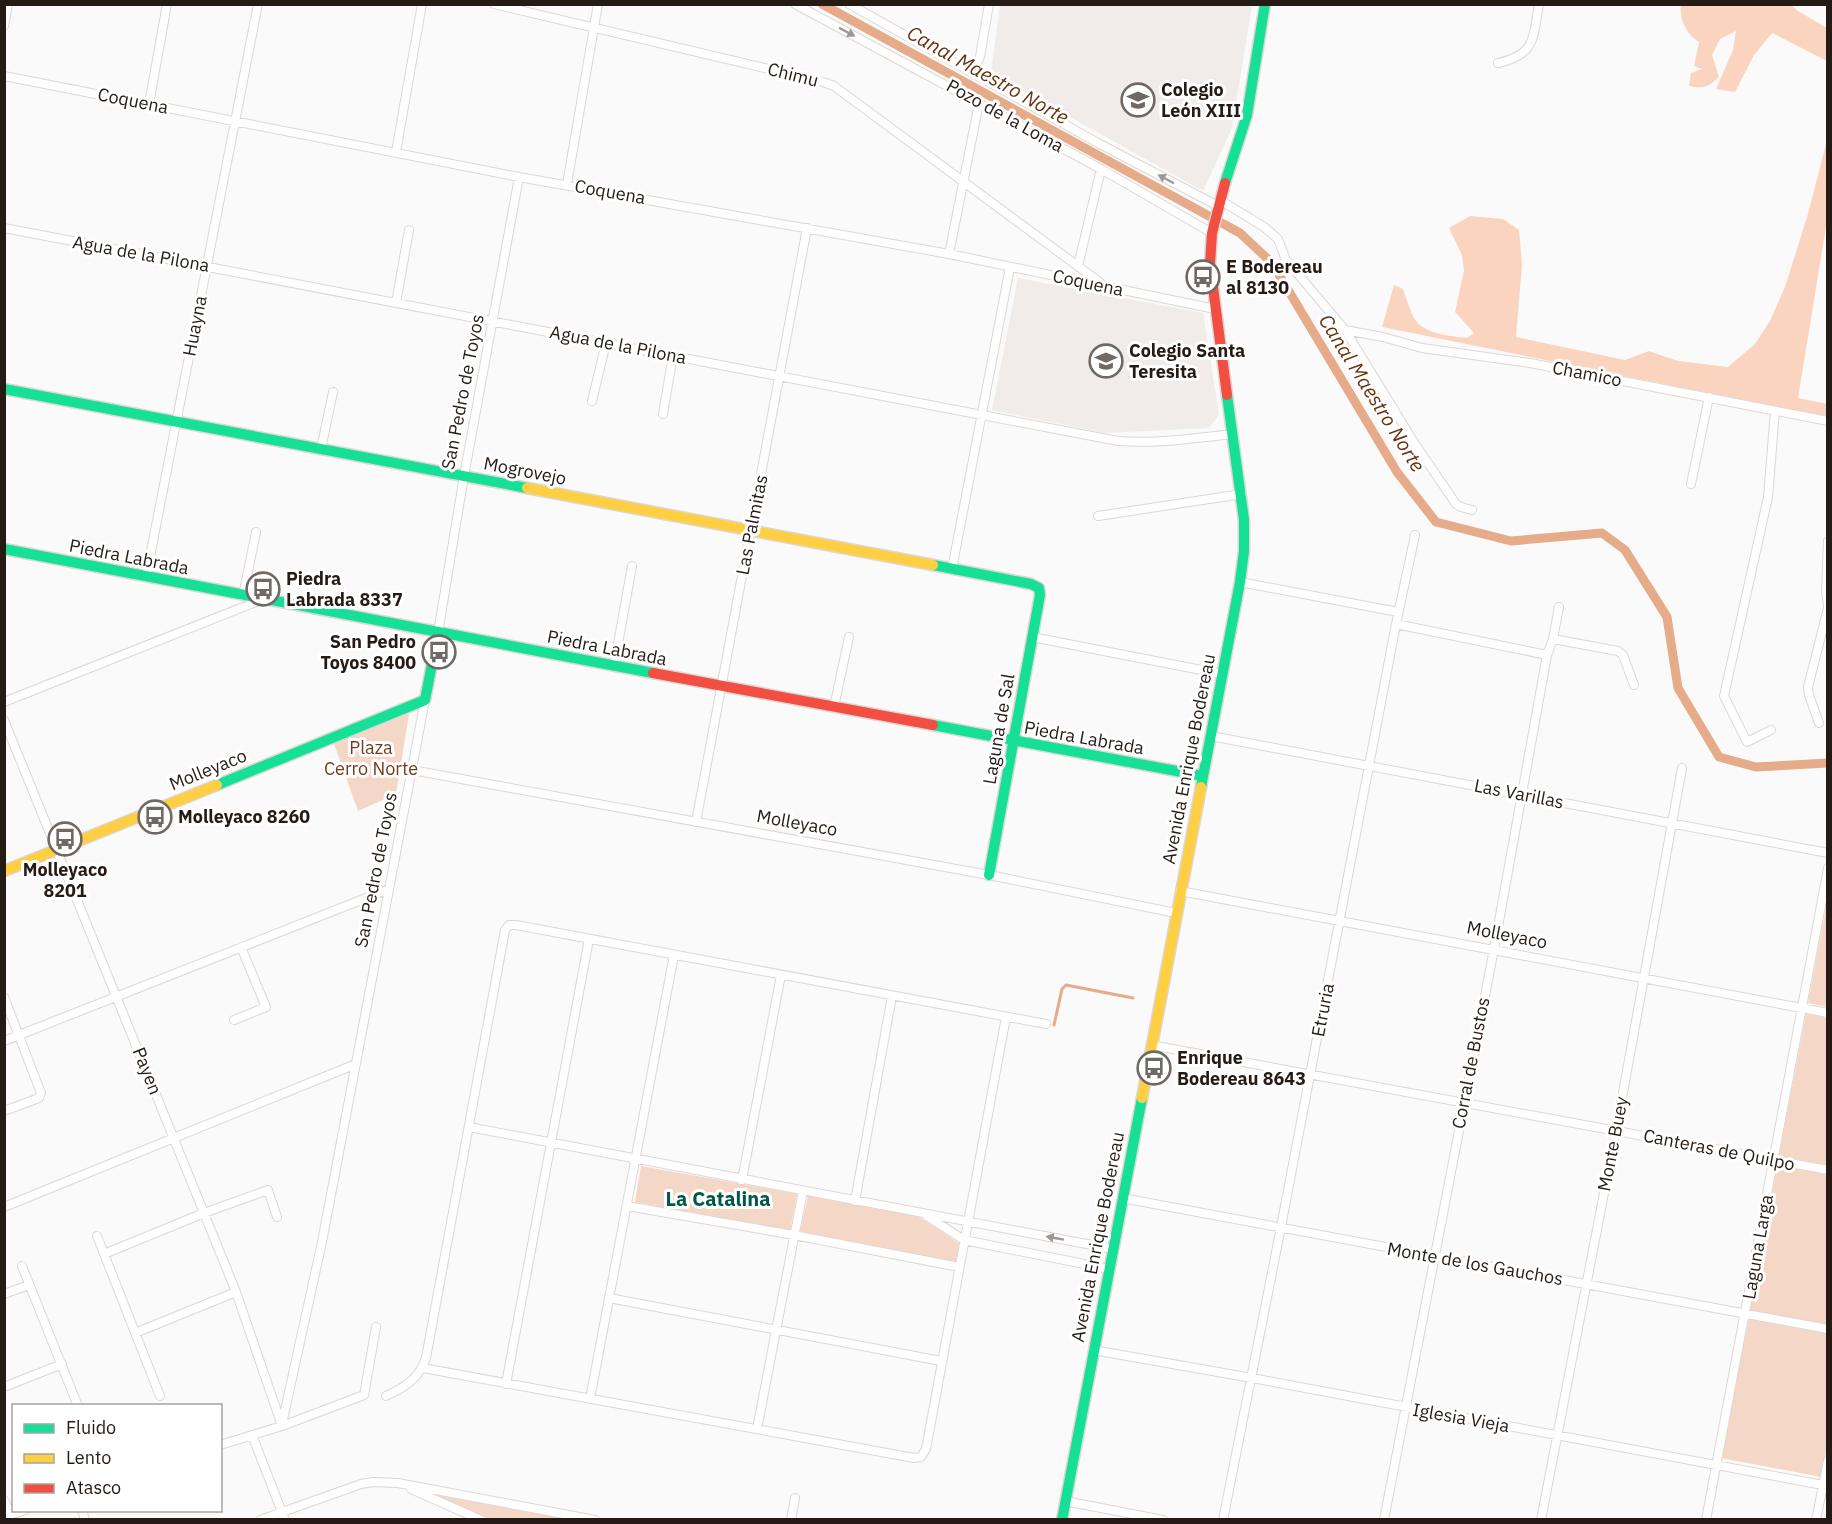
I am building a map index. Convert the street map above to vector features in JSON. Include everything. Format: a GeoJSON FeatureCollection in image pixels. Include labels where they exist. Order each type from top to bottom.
{"type":"FeatureCollection","features":[{"type":"Feature","properties":{"kind":"main road","name":"Avenida Enrique Bodereau"},"geometry":{"type":"LineString","coordinates":[[1062,1520],[1240,582],[1245,536],[1242,494],[1210,264],[1212,233],[1219,203],[1247,115],[1265,4]]}},
{"type":"Feature","properties":{"kind":"main road","name":"Mogrovejo"},"geometry":{"type":"LineString","coordinates":[[4,389],[952,568],[1031,584],[1038,588]]}},
{"type":"Feature","properties":{"kind":"main road","name":"Piedra Labrada"},"geometry":{"type":"LineString","coordinates":[[4,549],[722,687],[1203,776]]}},
{"type":"Feature","properties":{"kind":"main road","name":"Laguna de Sal"},"geometry":{"type":"LineString","coordinates":[[989,875],[1040,595],[1038,588]]}},
{"type":"Feature","properties":{"kind":"main road","name":"San Pedro de Toyos"},"geometry":{"type":"LineString","coordinates":[[425,700],[438,633]]}},
{"type":"Feature","properties":{"kind":"main road","name":"Molleyaco"},"geometry":{"type":"LineString","coordinates":[[4,870],[425,700]]}},
{"type":"Feature","properties":{"kind":"street"},"geometry":{"type":"LineString","coordinates":[[4,26],[8,4]]}},
{"type":"Feature","properties":{"kind":"street"},"geometry":{"type":"LineString","coordinates":[[148,104],[167,4]]}},
{"type":"Feature","properties":{"kind":"street","name":"Huayna"},"geometry":{"type":"LineString","coordinates":[[146,577],[258,4]]}},
{"type":"Feature","properties":{"kind":"street"},"geometry":{"type":"LineString","coordinates":[[396,152],[422,4]]}},
{"type":"Feature","properties":{"kind":"street","name":"Chimu"},"geometry":{"type":"LineString","coordinates":[[494,4],[834,86],[1105,286]]}},
{"type":"Feature","properties":{"kind":"street"},"geometry":{"type":"LineString","coordinates":[[567,184],[598,4]]}},
{"type":"Feature","properties":{"kind":"street","name":"Pozo de la Loma"},"geometry":{"type":"LineString","coordinates":[[795,4],[1101,169],[1212,233]]}},
{"type":"Feature","properties":{"kind":"street","name":"Pozo de la Loma"},"geometry":{"type":"LineString","coordinates":[[849,4],[1098,143],[1264,227],[1278,239],[1286,260],[1345,330]]}},
{"type":"Feature","properties":{"kind":"street"},"geometry":{"type":"LineString","coordinates":[[972,73],[980,57],[989,4]]}},
{"type":"Feature","properties":{"kind":"street"},"geometry":{"type":"LineString","coordinates":[[1498,63],[1512,61],[1524,53],[1530,45],[1539,4]]}},
{"type":"Feature","properties":{"kind":"street","name":"Coquena"},"geometry":{"type":"LineString","coordinates":[[4,76],[519,177],[949,254],[1215,309]]}},
{"type":"Feature","properties":{"kind":"street"},"geometry":{"type":"LineString","coordinates":[[949,254],[979,103]]}},
{"type":"Feature","properties":{"kind":"street"},"geometry":{"type":"LineString","coordinates":[[1078,266],[1101,169]]}},
{"type":"Feature","properties":{"kind":"street","name":"San Pedro de Toyos"},"geometry":{"type":"LineString","coordinates":[[438,633],[464,476],[519,177]]}},
{"type":"Feature","properties":{"kind":"street","name":"Agua de la Pilona"},"geometry":{"type":"LineString","coordinates":[[4,228],[1118,441],[1162,442],[1233,434]]}},
{"type":"Feature","properties":{"kind":"street","name":"Las Palmitas"},"geometry":{"type":"LineString","coordinates":[[696,822],[807,228]]}},
{"type":"Feature","properties":{"kind":"street"},"geometry":{"type":"LineString","coordinates":[[396,303],[409,230]]}},
{"type":"Feature","properties":{"kind":"street"},"geometry":{"type":"LineString","coordinates":[[952,568],[1010,267]]}},
{"type":"Feature","properties":{"kind":"street"},"geometry":{"type":"LineString","coordinates":[[1345,330],[1415,444],[1456,504],[1472,510]]}},
{"type":"Feature","properties":{"kind":"street","name":"Chamico"},"geometry":{"type":"LineString","coordinates":[[1345,330],[1383,337],[1422,348],[1530,363],[1827,421]]}},
{"type":"Feature","properties":{"kind":"street"},"geometry":{"type":"LineString","coordinates":[[592,401],[606,343]]}},
{"type":"Feature","properties":{"kind":"street"},"geometry":{"type":"LineString","coordinates":[[663,414],[673,356]]}},
{"type":"Feature","properties":{"kind":"street"},"geometry":{"type":"LineString","coordinates":[[321,449],[333,392]]}},
{"type":"Feature","properties":{"kind":"street"},"geometry":{"type":"LineString","coordinates":[[1690,484],[1709,397]]}},
{"type":"Feature","properties":{"kind":"street"},"geometry":{"type":"LineString","coordinates":[[1771,730],[1747,742],[1724,696],[1768,496],[1775,411]]}},
{"type":"Feature","properties":{"kind":"street"},"geometry":{"type":"LineString","coordinates":[[1098,516],[1242,494]]}},
{"type":"Feature","properties":{"kind":"street"},"geometry":{"type":"LineString","coordinates":[[243,596],[256,532]]}},
{"type":"Feature","properties":{"kind":"street","name":"Etruria"},"geometry":{"type":"LineString","coordinates":[[1223,1520],[1398,612],[1415,535]]}},
{"type":"Feature","properties":{"kind":"street"},"geometry":{"type":"LineString","coordinates":[[1819,723],[1808,687],[1827,607],[1827,542]]}},
{"type":"Feature","properties":{"kind":"street"},"geometry":{"type":"LineString","coordinates":[[614,666],[632,566]]}},
{"type":"Feature","properties":{"kind":"street"},"geometry":{"type":"LineString","coordinates":[[1240,582],[1398,612]]}},
{"type":"Feature","properties":{"kind":"street"},"geometry":{"type":"LineString","coordinates":[[4,702],[262,599]]}},
{"type":"Feature","properties":{"kind":"street","name":"Corral de Bustos"},"geometry":{"type":"LineString","coordinates":[[1384,1520],[1494,950],[1547,655],[1553,639],[1559,608]]}},
{"type":"Feature","properties":{"kind":"street"},"geometry":{"type":"LineString","coordinates":[[1396,624],[1547,655]]}},
{"type":"Feature","properties":{"kind":"street"},"geometry":{"type":"LineString","coordinates":[[834,707],[849,637]]}},
{"type":"Feature","properties":{"kind":"street"},"geometry":{"type":"LineString","coordinates":[[1032,637],[1222,674]]}},
{"type":"Feature","properties":{"kind":"street"},"geometry":{"type":"LineString","coordinates":[[1553,639],[1618,651],[1623,655],[1634,685]]}},
{"type":"Feature","properties":{"kind":"street","name":"San Pedro de Toyos"},"geometry":{"type":"LineString","coordinates":[[282,1426],[322,1242],[425,700]]}},
{"type":"Feature","properties":{"kind":"street","name":"Payen"},"geometry":{"type":"LineString","coordinates":[[4,720],[237,1292],[282,1426]]}},
{"type":"Feature","properties":{"kind":"street","name":"Las Varillas"},"geometry":{"type":"LineString","coordinates":[[1211,736],[1827,853]]}},
{"type":"Feature","properties":{"kind":"street","name":"Monte Buey"},"geometry":{"type":"LineString","coordinates":[[1541,1520],[1616,1131],[1682,768]]}},
{"type":"Feature","properties":{"kind":"street","name":"Molleyaco"},"geometry":{"type":"LineString","coordinates":[[412,770],[989,875],[1176,913]]}},
{"type":"Feature","properties":{"kind":"street","name":"Laguna Larga"},"geometry":{"type":"LineString","coordinates":[[1706,1520],[1827,868]]}},
{"type":"Feature","properties":{"kind":"street"},"geometry":{"type":"LineString","coordinates":[[4,1041],[389,889]]}},
{"type":"Feature","properties":{"kind":"street","name":"Molleyaco"},"geometry":{"type":"LineString","coordinates":[[1180,891],[1827,1013]]}},
{"type":"Feature","properties":{"kind":"street"},"geometry":{"type":"LineString","coordinates":[[386,1396],[416,1378],[426,1358],[506,925],[516,925],[1046,1024]]}},
{"type":"Feature","properties":{"kind":"street"},"geometry":{"type":"LineString","coordinates":[[506,1384],[589,939]]}},
{"type":"Feature","properties":{"kind":"street"},"geometry":{"type":"LineString","coordinates":[[234,1020],[266,1007],[241,947]]}},
{"type":"Feature","properties":{"kind":"street"},"geometry":{"type":"LineString","coordinates":[[590,1399],[674,955]]}},
{"type":"Feature","properties":{"kind":"street"},"geometry":{"type":"LineString","coordinates":[[742,1180],[781,975]]}},
{"type":"Feature","properties":{"kind":"street"},"geometry":{"type":"LineString","coordinates":[[855,1201],[892,996]]}},
{"type":"Feature","properties":{"kind":"street"},"geometry":{"type":"LineString","coordinates":[[4,997],[41,1093],[39,1098],[4,1112]]}},
{"type":"Feature","properties":{"kind":"street"},"geometry":{"type":"LineString","coordinates":[[423,1368],[914,1458],[921,1457],[925,1452],[1006,1017]]}},
{"type":"Feature","properties":{"kind":"street","name":"Canteras de Quilpo"},"geometry":{"type":"LineString","coordinates":[[1151,1045],[1827,1170]]}},
{"type":"Feature","properties":{"kind":"street"},"geometry":{"type":"LineString","coordinates":[[4,1207],[356,1064]]}},
{"type":"Feature","properties":{"kind":"street"},"geometry":{"type":"LineString","coordinates":[[469,1127],[1113,1249]]}},
{"type":"Feature","properties":{"kind":"street"},"geometry":{"type":"LineString","coordinates":[[104,1254],[204,1213],[268,1190],[277,1217]]}},
{"type":"Feature","properties":{"kind":"street"},"geometry":{"type":"LineString","coordinates":[[757,1429],[803,1191]]}},
{"type":"Feature","properties":{"kind":"street","name":"Monte de los Gauchos"},"geometry":{"type":"LineString","coordinates":[[1122,1198],[1827,1329]]}},
{"type":"Feature","properties":{"kind":"street"},"geometry":{"type":"LineString","coordinates":[[627,1206],[794,1235],[959,1268]]}},
{"type":"Feature","properties":{"kind":"street"},"geometry":{"type":"LineString","coordinates":[[924,1214],[964,1240],[1109,1269]]}},
{"type":"Feature","properties":{"kind":"street"},"geometry":{"type":"LineString","coordinates":[[97,1236],[160,1396]]}},
{"type":"Feature","properties":{"kind":"street"},"geometry":{"type":"LineString","coordinates":[[22,1266],[77,1404]]}},
{"type":"Feature","properties":{"kind":"street"},"geometry":{"type":"LineString","coordinates":[[4,1294],[29,1285]]}},
{"type":"Feature","properties":{"kind":"street"},"geometry":{"type":"LineString","coordinates":[[135,1333],[237,1292]]}},
{"type":"Feature","properties":{"kind":"street"},"geometry":{"type":"LineString","coordinates":[[609,1298],[941,1361]]}},
{"type":"Feature","properties":{"kind":"street"},"geometry":{"type":"LineString","coordinates":[[222,1444],[282,1426],[364,1395],[376,1327]]}},
{"type":"Feature","properties":{"kind":"street","name":"Iglesia Vieja"},"geometry":{"type":"LineString","coordinates":[[1094,1350],[1825,1486]]}},
{"type":"Feature","properties":{"kind":"street"},"geometry":{"type":"LineString","coordinates":[[4,1387],[62,1364]]}},
{"type":"Feature","properties":{"kind":"street"},"geometry":{"type":"LineString","coordinates":[[252,1435],[283,1516]]}},
{"type":"Feature","properties":{"kind":"street"},"geometry":{"type":"LineString","coordinates":[[1816,1520],[1825,1486],[1827,1461]]}},
{"type":"Feature","properties":{"kind":"street"},"geometry":{"type":"LineString","coordinates":[[260,1520],[283,1516],[361,1484],[373,1482],[398,1483],[569,1517],[595,1520]]}},
{"type":"Feature","properties":{"kind":"street"},"geometry":{"type":"LineString","coordinates":[[398,1483],[481,1520]]}},
{"type":"Feature","properties":{"kind":"street"},"geometry":{"type":"LineString","coordinates":[[791,1520],[795,1498]]}},
{"type":"Feature","properties":{"kind":"street"},"geometry":{"type":"LineString","coordinates":[[4,1500],[8,1516]]}},
{"type":"Feature","properties":{"kind":"street"},"geometry":{"type":"LineString","coordinates":[[1065,1501],[1163,1520]]}},
{"type":"Feature","properties":{"kind":"shaded area"},"geometry":{"type":"Polygon","coordinates":[[[1681,4],[1791,5],[1827,28],[1827,61],[1772,33],[1754,55],[1735,92],[1716,89],[1733,50],[1736,31],[1720,39],[1712,55],[1719,77],[1706,86],[1689,86],[1691,73],[1702,69],[1694,66],[1699,42],[1684,26],[1681,4]]]}},
{"type":"Feature","properties":{"kind":"shaded area","name":"Colegio León XIII"},"geometry":{"type":"Polygon","coordinates":[[[1000,5],[1252,5],[1232,128],[1203,191],[991,73],[1000,5]]]}},
{"type":"Feature","properties":{"kind":"shaded area"},"geometry":{"type":"Polygon","coordinates":[[[1827,140],[1827,221],[1798,398],[1827,404],[1827,417],[1382,327],[1394,285],[1403,289],[1414,318],[1426,329],[1440,334],[1467,338],[1474,333],[1455,312],[1464,271],[1462,255],[1449,228],[1470,216],[1503,219],[1519,230],[1522,265],[1516,337],[1625,360],[1649,351],[1678,361],[1728,367],[1755,344],[1770,321],[1785,287],[1808,214],[1827,140]]]}},
{"type":"Feature","properties":{"kind":"shaded area","name":"Colegio Santa Teresita"},"geometry":{"type":"Polygon","coordinates":[[[1018,278],[1203,313],[1219,415],[1209,428],[1105,433],[992,410],[1018,278]]]}},
{"type":"Feature","properties":{"kind":"green space","name":"Plaza Cerro Norte"},"geometry":{"type":"Polygon","coordinates":[[[409,714],[396,794],[358,811],[332,738],[409,714]]]}},
{"type":"Feature","properties":{"kind":"green space"},"geometry":{"type":"Polygon","coordinates":[[[1827,902],[1827,1007],[1808,1003],[1827,902]]]}},
{"type":"Feature","properties":{"kind":"green space"},"geometry":{"type":"Polygon","coordinates":[[[1806,1014],[1827,1018],[1827,1165],[1779,1156],[1806,1014]]]}},
{"type":"Feature","properties":{"kind":"green space"},"geometry":{"type":"Polygon","coordinates":[[[1778,1163],[1827,1173],[1827,1326],[1749,1311],[1778,1163]]]}},
{"type":"Feature","properties":{"kind":"green space"},"geometry":{"type":"Polygon","coordinates":[[[641,1166],[797,1194],[790,1231],[635,1202],[641,1166]]]}},
{"type":"Feature","properties":{"kind":"green space"},"geometry":{"type":"Polygon","coordinates":[[[808,1196],[918,1216],[960,1244],[957,1262],[800,1232],[808,1196]]]}},
{"type":"Feature","properties":{"kind":"green space"},"geometry":{"type":"Polygon","coordinates":[[[1749,1317],[1827,1333],[1828,1444],[1821,1477],[1721,1458],[1749,1317]]]}},
{"type":"Feature","properties":{"kind":"green space"},"geometry":{"type":"Polygon","coordinates":[[[410,1485],[573,1518],[489,1519],[410,1485]]]}},
{"type":"Feature","properties":{"kind":"waterway","name":"Canal Maestro Norte"},"geometry":{"type":"LineString","coordinates":[[822,4],[1240,233],[1272,263],[1397,472],[1436,522],[1511,541],[1602,533],[1625,550],[1667,617],[1678,688],[1719,757],[1756,767],[1828,763]]}},
{"type":"Feature","properties":{"kind":"waterway"},"geometry":{"type":"LineString","coordinates":[[1054,1025],[1062,989],[1066,985],[1133,998]]}},
{"type":"Feature","properties":{"kind":"traffic: fast"},"geometry":{"type":"LineString","coordinates":[[1225,183],[1247,115],[1265,4]]}},
{"type":"Feature","properties":{"kind":"traffic: fast"},"geometry":{"type":"LineString","coordinates":[[4,389],[527,488]]}},
{"type":"Feature","properties":{"kind":"traffic: fast"},"geometry":{"type":"LineString","coordinates":[[1201,787],[1244,551],[1244,520],[1227,395]]}},
{"type":"Feature","properties":{"kind":"traffic: fast"},"geometry":{"type":"LineString","coordinates":[[4,549],[653,673]]}},
{"type":"Feature","properties":{"kind":"traffic: fast"},"geometry":{"type":"LineString","coordinates":[[933,565],[1031,584],[1039,588],[1040,595],[989,875]]}},
{"type":"Feature","properties":{"kind":"traffic: fast"},"geometry":{"type":"LineString","coordinates":[[217,785],[425,700],[438,633]]}},
{"type":"Feature","properties":{"kind":"traffic: fast"},"geometry":{"type":"LineString","coordinates":[[933,725],[1203,776]]}},
{"type":"Feature","properties":{"kind":"traffic: fast"},"geometry":{"type":"LineString","coordinates":[[1062,1520],[1142,1098]]}},
{"type":"Feature","properties":{"kind":"traffic: slow"},"geometry":{"type":"LineString","coordinates":[[527,488],[933,565]]}},
{"type":"Feature","properties":{"kind":"traffic: slow"},"geometry":{"type":"LineString","coordinates":[[4,871],[217,785]]}},
{"type":"Feature","properties":{"kind":"traffic: slow"},"geometry":{"type":"LineString","coordinates":[[1142,1098],[1201,787]]}},
{"type":"Feature","properties":{"kind":"traffic: jam"},"geometry":{"type":"LineString","coordinates":[[1225,183],[1212,233],[1210,264],[1227,395]]}},
{"type":"Feature","properties":{"kind":"traffic: jam"},"geometry":{"type":"LineString","coordinates":[[653,673],[933,725]]}},
{"type":"Feature","properties":{"kind":"place","name":"Colegio León XIII"},"geometry":{"type":"Point","coordinates":[1138,100]}},
{"type":"Feature","properties":{"kind":"place","name":"E Bodereau al 8130"},"geometry":{"type":"Point","coordinates":[1203,277]}},
{"type":"Feature","properties":{"kind":"place","name":"Colegio Santa Teresita"},"geometry":{"type":"Point","coordinates":[1106,361]}},
{"type":"Feature","properties":{"kind":"place","name":"Piedra Labrada 8337"},"geometry":{"type":"Point","coordinates":[263,589]}},
{"type":"Feature","properties":{"kind":"place","name":"San Pedro Toyos 8400"},"geometry":{"type":"Point","coordinates":[439,652]}},
{"type":"Feature","properties":{"kind":"place","name":"Molleyaco 8260"},"geometry":{"type":"Point","coordinates":[155,817]}},
{"type":"Feature","properties":{"kind":"place","name":"Molleyaco 8201"},"geometry":{"type":"Point","coordinates":[65,839]}},
{"type":"Feature","properties":{"kind":"place","name":"Enrique Bodereau 8643"},"geometry":{"type":"Point","coordinates":[1154,1068]}},
{"type":"Feature","properties":{"kind":"district","name":"La Catalina"},"geometry":{"type":"Point","coordinates":[718,1199]}}]}
